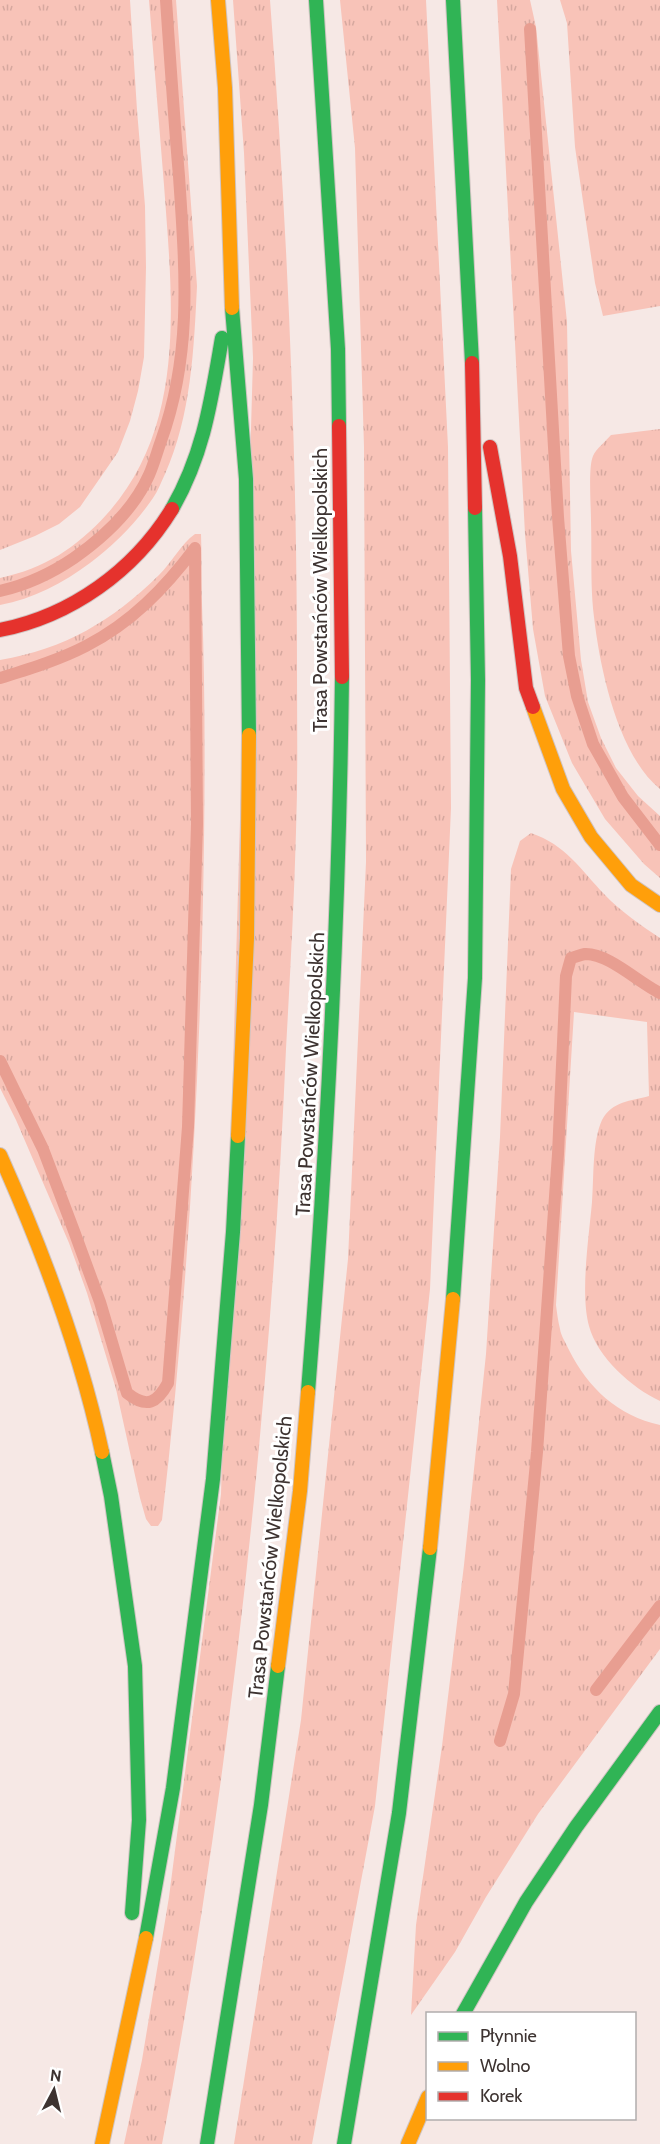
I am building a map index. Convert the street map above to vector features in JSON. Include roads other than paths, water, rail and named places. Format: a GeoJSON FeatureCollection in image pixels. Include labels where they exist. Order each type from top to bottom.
{"type":"FeatureCollection","features":[{"type":"Feature","properties":{"kind":"highway"},"geometry":{"type":"LineString","coordinates":[[101,2144],[150,1921],[173,1788],[213,1479],[233,1232],[247,938],[249,736],[246,479],[231,288],[225,88],[218,0]]}},
{"type":"Feature","properties":{"kind":"highway","name":"Trasa Powstańców Wielkopolskich"},"geometry":{"type":"LineString","coordinates":[[207,2144],[261,1805],[300,1491],[321,1233],[336,961],[342,678],[338,349],[315,0]]}},
{"type":"Feature","properties":{"kind":"highway"},"geometry":{"type":"LineString","coordinates":[[344,2144],[399,1813],[435,1504],[458,1242],[475,978],[478,680],[472,351],[453,0]]}},
{"type":"Feature","properties":{"kind":"highway"},"geometry":{"type":"LineString","coordinates":[[0,630],[32,623],[74,603],[112,579],[148,542],[176,504],[196,459],[210,410],[231,288]]}},
{"type":"Feature","properties":{"kind":"highway"},"geometry":{"type":"LineString","coordinates":[[472,351],[510,556],[526,688],[563,789],[591,837],[632,885],[660,905]]}},
{"type":"Feature","properties":{"kind":"highway"},"geometry":{"type":"LineString","coordinates":[[0,1155],[27,1216],[66,1319],[93,1410],[111,1496],[135,1666],[139,1820],[130,1929]]}},
{"type":"Feature","properties":{"kind":"highway"},"geometry":{"type":"LineString","coordinates":[[464,2012],[526,1902],[576,1827],[660,1712]]}},
{"type":"Feature","properties":{"kind":"highway"},"geometry":{"type":"LineString","coordinates":[[101,2144],[124,1974]]}},
{"type":"Feature","properties":{"kind":"highway"},"geometry":{"type":"LineString","coordinates":[[408,2144],[426,2102]]}},
{"type":"Feature","properties":{"kind":"waterway"},"geometry":{"type":"LineString","coordinates":[[0,591],[29,582],[66,563],[96,541],[127,511],[149,475],[171,408],[182,343],[184,277],[166,0]]}},
{"type":"Feature","properties":{"kind":"waterway"},"geometry":{"type":"LineString","coordinates":[[530,29],[558,517],[569,656],[577,696],[593,744],[623,797],[660,845]]}},
{"type":"Feature","properties":{"kind":"waterway"},"geometry":{"type":"LineString","coordinates":[[0,678],[65,656],[118,627],[159,591],[195,548],[197,824],[188,1127],[168,1383],[160,1395],[151,1402],[140,1401],[127,1393],[100,1302],[43,1149],[0,1061]]}},
{"type":"Feature","properties":{"kind":"waterway"},"geometry":{"type":"LineString","coordinates":[[500,1741],[514,1694],[537,1452],[558,1154],[566,976],[571,958],[585,954],[603,958],[660,993]]}},
{"type":"Feature","properties":{"kind":"waterway"},"geometry":{"type":"LineString","coordinates":[[596,1690],[660,1606]]}}]}
